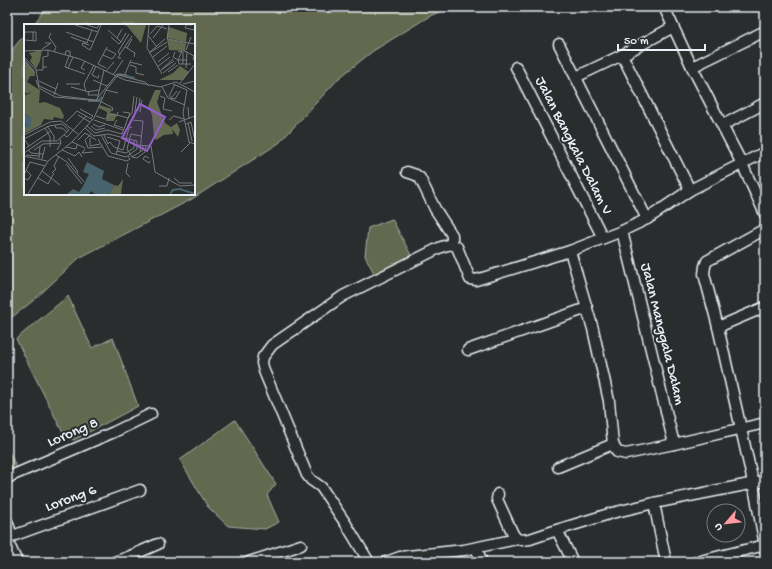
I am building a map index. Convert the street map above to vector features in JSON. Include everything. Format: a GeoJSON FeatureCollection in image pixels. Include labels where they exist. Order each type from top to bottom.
{"type":"FeatureCollection","features":[{"type":"Feature","properties":{"kind":"street"},"geometry":{"type":"LineString","coordinates":[[664,7],[692,67],[742,164],[765,214]]}},
{"type":"Feature","properties":{"kind":"street"},"geometry":{"type":"LineString","coordinates":[[576,77],[622,55],[673,27]]}},
{"type":"Feature","properties":{"kind":"street"},"geometry":{"type":"LineString","coordinates":[[692,67],[765,31]]}},
{"type":"Feature","properties":{"kind":"street"},"geometry":{"type":"LineString","coordinates":[[559,44],[647,219]]}},
{"type":"Feature","properties":{"kind":"street"},"geometry":{"type":"LineString","coordinates":[[622,55],[690,190]]}},
{"type":"Feature","properties":{"kind":"street","name":"Jalan Bangkala Dalam V"},"geometry":{"type":"LineString","coordinates":[[516,67],[603,238]]}},
{"type":"Feature","properties":{"kind":"street"},"geometry":{"type":"LineString","coordinates":[[722,125],[765,103]]}},
{"type":"Feature","properties":{"kind":"street"},"geometry":{"type":"LineString","coordinates":[[368,562],[346,524],[321,486],[311,480],[307,475],[262,363],[272,345],[343,296],[441,247],[451,244],[457,247],[470,279],[474,280],[516,269],[570,251],[622,231],[647,219],[690,190],[765,152]]}},
{"type":"Feature","properties":{"kind":"street"},"geometry":{"type":"LineString","coordinates":[[407,172],[416,175],[422,181],[435,209],[452,235],[451,244]]}},
{"type":"Feature","properties":{"kind":"street"},"geometry":{"type":"LineString","coordinates":[[696,562],[765,545],[753,482],[718,327],[704,274],[706,263],[711,258],[765,229]]}},
{"type":"Feature","properties":{"kind":"street","name":"Jalan Manggala Dalam"},"geometry":{"type":"LineString","coordinates":[[622,231],[674,444]]}},
{"type":"Feature","properties":{"kind":"street"},"geometry":{"type":"LineString","coordinates":[[570,251],[593,329],[609,402],[613,444],[617,452],[626,454],[765,423]]}},
{"type":"Feature","properties":{"kind":"street"},"geometry":{"type":"LineString","coordinates":[[718,327],[765,306]]}},
{"type":"Feature","properties":{"kind":"street"},"geometry":{"type":"LineString","coordinates":[[468,350],[587,308]]}},
{"type":"Feature","properties":{"kind":"street","name":"Lorong 8"},"geometry":{"type":"LineString","coordinates":[[7,479],[151,414]]}},
{"type":"Feature","properties":{"kind":"street"},"geometry":{"type":"LineString","coordinates":[[558,467],[613,444]]}},
{"type":"Feature","properties":{"kind":"street"},"geometry":{"type":"LineString","coordinates":[[386,562],[400,557],[476,548],[517,539],[530,540],[612,513],[654,502],[765,480]]}},
{"type":"Feature","properties":{"kind":"street","name":"Lorong 6"},"geometry":{"type":"LineString","coordinates":[[9,538],[140,490]]}},
{"type":"Feature","properties":{"kind":"street"},"geometry":{"type":"LineString","coordinates":[[498,497],[513,534],[517,539]]}},
{"type":"Feature","properties":{"kind":"street"},"geometry":{"type":"LineString","coordinates":[[654,502],[666,562]]}},
{"type":"Feature","properties":{"kind":"street"},"geometry":{"type":"LineString","coordinates":[[7,521],[9,538],[17,562]]}},
{"type":"Feature","properties":{"kind":"street"},"geometry":{"type":"LineString","coordinates":[[557,530],[573,562]]}},
{"type":"Feature","properties":{"kind":"street"},"geometry":{"type":"LineString","coordinates":[[114,562],[158,544]]}},
{"type":"Feature","properties":{"kind":"street"},"geometry":{"type":"LineString","coordinates":[[249,562],[301,545]]}},
{"type":"Feature","properties":{"kind":"street"},"geometry":{"type":"LineString","coordinates":[[476,548],[482,562]]}},
{"type":"Feature","properties":{"kind":"green space"},"geometry":{"type":"Polygon","coordinates":[[[47,7],[450,7],[428,17],[373,51],[339,78],[279,143],[192,199],[79,258],[34,300],[7,321],[7,56],[24,35],[24,195],[195,195],[195,24],[34,24],[47,7]]]}},
{"type":"Feature","properties":{"kind":"green space"},"geometry":{"type":"Polygon","coordinates":[[[392,219],[412,257],[377,275],[374,273],[365,256],[368,228],[392,219]]]}},
{"type":"Feature","properties":{"kind":"green space"},"geometry":{"type":"Polygon","coordinates":[[[68,296],[92,348],[113,338],[138,406],[74,440],[65,437],[16,339],[68,296]]]}},
{"type":"Feature","properties":{"kind":"green space"},"geometry":{"type":"Polygon","coordinates":[[[235,420],[276,484],[267,495],[279,522],[265,529],[228,526],[208,507],[180,460],[235,420]]]}},
{"type":"Feature","properties":{"kind":"green space"},"geometry":{"type":"Polygon","coordinates":[[[7,448],[17,468],[7,473],[7,448]]]}}]}
